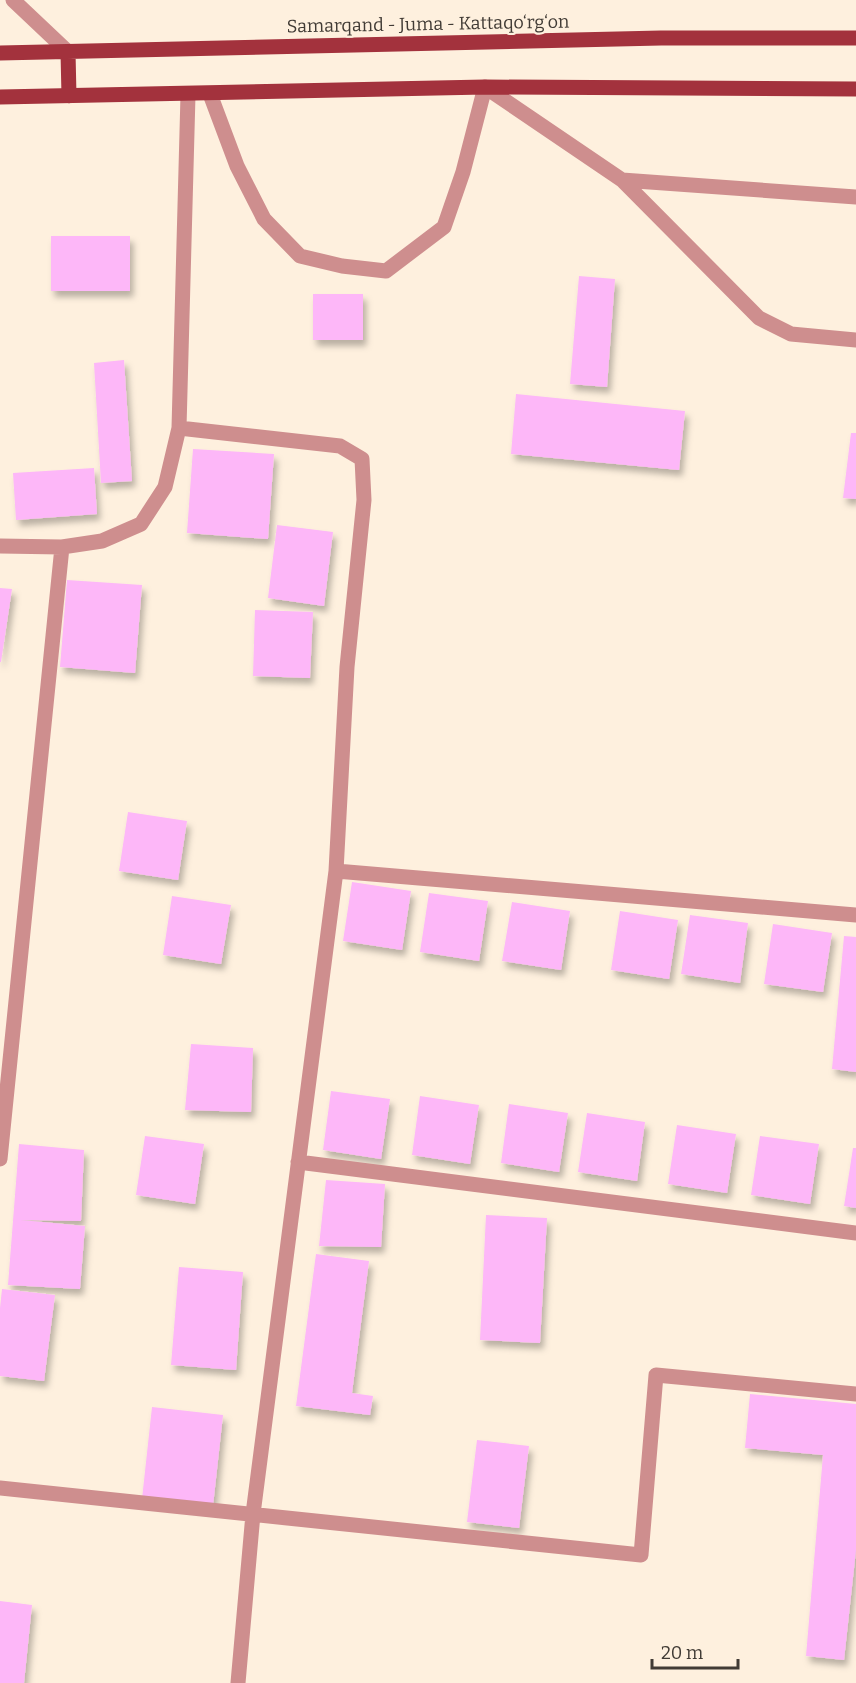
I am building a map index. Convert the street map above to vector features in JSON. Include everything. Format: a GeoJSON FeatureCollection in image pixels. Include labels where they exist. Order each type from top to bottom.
{"type":"FeatureCollection","features":[{"type":"Feature","properties":{"kind":"main road","name":"Samarqand - Juma - Kattaqo‘rg‘on"},"geometry":{"type":"LineString","coordinates":[[0,53],[661,38],[856,38]]}},
{"type":"Feature","properties":{"kind":"main road"},"geometry":{"type":"LineString","coordinates":[[68,52],[69,96]]}},
{"type":"Feature","properties":{"kind":"main road"},"geometry":{"type":"LineString","coordinates":[[0,97],[485,87],[856,89]]}},
{"type":"Feature","properties":{"kind":"street"},"geometry":{"type":"LineString","coordinates":[[13,0],[68,52]]}},
{"type":"Feature","properties":{"kind":"street"},"geometry":{"type":"LineString","coordinates":[[210,94],[237,166],[264,219],[300,256],[342,266],[386,271],[444,227],[463,171],[485,87],[622,180],[759,318],[791,334],[856,340]]}},
{"type":"Feature","properties":{"kind":"street"},"geometry":{"type":"LineString","coordinates":[[0,546],[62,547],[102,541],[141,524],[165,487],[179,428],[188,94]]}},
{"type":"Feature","properties":{"kind":"street"},"geometry":{"type":"LineString","coordinates":[[622,180],[856,198]]}},
{"type":"Feature","properties":{"kind":"street"},"geometry":{"type":"LineString","coordinates":[[179,428],[340,446],[362,459],[364,500],[347,667],[336,871],[253,1514],[238,1683]]}},
{"type":"Feature","properties":{"kind":"street"},"geometry":{"type":"LineString","coordinates":[[0,1159],[62,547]]}},
{"type":"Feature","properties":{"kind":"street"},"geometry":{"type":"LineString","coordinates":[[336,871],[856,915]]}},
{"type":"Feature","properties":{"kind":"street"},"geometry":{"type":"LineString","coordinates":[[298,1162],[856,1233]]}},
{"type":"Feature","properties":{"kind":"street"},"geometry":{"type":"LineString","coordinates":[[0,1488],[641,1555],[656,1375],[856,1394]]}},
{"type":"Feature","properties":{"kind":"building"},"geometry":{"type":"Polygon","coordinates":[[[51,236],[130,236],[130,291],[51,291],[51,236]]]}},
{"type":"Feature","properties":{"kind":"building"},"geometry":{"type":"Polygon","coordinates":[[[579,276],[615,279],[607,387],[570,384],[579,276]]]}},
{"type":"Feature","properties":{"kind":"building"},"geometry":{"type":"Polygon","coordinates":[[[313,294],[363,294],[363,340],[313,340],[313,294]]]}},
{"type":"Feature","properties":{"kind":"building"},"geometry":{"type":"Polygon","coordinates":[[[124,360],[132,481],[101,483],[94,363],[124,360]]]}},
{"type":"Feature","properties":{"kind":"building"},"geometry":{"type":"Polygon","coordinates":[[[516,394],[685,411],[679,470],[511,454],[516,394]]]}},
{"type":"Feature","properties":{"kind":"building"},"geometry":{"type":"Polygon","coordinates":[[[851,433],[856,433],[856,499],[843,498],[851,433]]]}},
{"type":"Feature","properties":{"kind":"building"},"geometry":{"type":"Polygon","coordinates":[[[193,449],[274,454],[268,539],[187,533],[193,449]]]}},
{"type":"Feature","properties":{"kind":"building"},"geometry":{"type":"Polygon","coordinates":[[[94,468],[97,514],[16,520],[13,473],[94,468]]]}},
{"type":"Feature","properties":{"kind":"building"},"geometry":{"type":"Polygon","coordinates":[[[277,525],[333,532],[324,606],[268,598],[277,525]]]}},
{"type":"Feature","properties":{"kind":"building"},"geometry":{"type":"Polygon","coordinates":[[[67,580],[142,585],[135,673],[60,667],[67,580]]]}},
{"type":"Feature","properties":{"kind":"building"},"geometry":{"type":"Polygon","coordinates":[[[0,588],[12,589],[1,662],[0,662],[0,588]]]}},
{"type":"Feature","properties":{"kind":"building"},"geometry":{"type":"Polygon","coordinates":[[[255,610],[313,612],[310,678],[253,676],[255,610]]]}},
{"type":"Feature","properties":{"kind":"building"},"geometry":{"type":"Polygon","coordinates":[[[128,812],[187,821],[178,880],[119,871],[128,812]]]}},
{"type":"Feature","properties":{"kind":"building"},"geometry":{"type":"Polygon","coordinates":[[[352,882],[411,891],[402,950],[343,941],[352,882]]]}},
{"type":"Feature","properties":{"kind":"building"},"geometry":{"type":"Polygon","coordinates":[[[429,893],[488,901],[479,961],[420,952],[429,893]]]}},
{"type":"Feature","properties":{"kind":"building"},"geometry":{"type":"Polygon","coordinates":[[[172,896],[231,905],[221,964],[163,955],[172,896]]]}},
{"type":"Feature","properties":{"kind":"building"},"geometry":{"type":"Polygon","coordinates":[[[512,902],[570,911],[561,970],[502,961],[512,902]]]}},
{"type":"Feature","properties":{"kind":"building"},"geometry":{"type":"Polygon","coordinates":[[[620,911],[678,920],[669,979],[611,970],[620,911]]]}},
{"type":"Feature","properties":{"kind":"building"},"geometry":{"type":"Polygon","coordinates":[[[690,915],[748,923],[740,983],[681,974],[690,915]]]}},
{"type":"Feature","properties":{"kind":"building"},"geometry":{"type":"Polygon","coordinates":[[[773,924],[832,933],[823,992],[764,984],[773,924]]]}},
{"type":"Feature","properties":{"kind":"building"},"geometry":{"type":"Polygon","coordinates":[[[844,936],[856,937],[856,1072],[832,1069],[844,936]]]}},
{"type":"Feature","properties":{"kind":"building"},"geometry":{"type":"Polygon","coordinates":[[[191,1044],[253,1048],[251,1112],[185,1110],[191,1044]]]}},
{"type":"Feature","properties":{"kind":"building"},"geometry":{"type":"Polygon","coordinates":[[[331,1091],[390,1099],[381,1159],[323,1150],[331,1091]]]}},
{"type":"Feature","properties":{"kind":"building"},"geometry":{"type":"Polygon","coordinates":[[[420,1096],[479,1105],[470,1164],[412,1155],[420,1096]]]}},
{"type":"Feature","properties":{"kind":"building"},"geometry":{"type":"Polygon","coordinates":[[[509,1104],[568,1113],[559,1172],[501,1163],[509,1104]]]}},
{"type":"Feature","properties":{"kind":"building"},"geometry":{"type":"Polygon","coordinates":[[[587,1113],[645,1122],[637,1181],[578,1172],[587,1113]]]}},
{"type":"Feature","properties":{"kind":"building"},"geometry":{"type":"Polygon","coordinates":[[[677,1125],[736,1134],[727,1193],[668,1184],[677,1125]]]}},
{"type":"Feature","properties":{"kind":"building"},"geometry":{"type":"Polygon","coordinates":[[[145,1136],[204,1144],[195,1204],[136,1195],[145,1136]]]}},
{"type":"Feature","properties":{"kind":"building"},"geometry":{"type":"Polygon","coordinates":[[[760,1136],[819,1144],[810,1204],[751,1195],[760,1136]]]}},
{"type":"Feature","properties":{"kind":"building"},"geometry":{"type":"Polygon","coordinates":[[[19,1144],[84,1150],[81,1221],[21,1220],[85,1226],[80,1289],[8,1285],[19,1144]]]}},
{"type":"Feature","properties":{"kind":"building"},"geometry":{"type":"Polygon","coordinates":[[[853,1148],[856,1148],[856,1208],[844,1206],[853,1148]]]}},
{"type":"Feature","properties":{"kind":"building"},"geometry":{"type":"Polygon","coordinates":[[[326,1180],[385,1184],[381,1247],[319,1246],[326,1180]]]}},
{"type":"Feature","properties":{"kind":"building"},"geometry":{"type":"Polygon","coordinates":[[[486,1215],[547,1218],[540,1343],[480,1340],[486,1215]]]}},
{"type":"Feature","properties":{"kind":"building"},"geometry":{"type":"Polygon","coordinates":[[[316,1254],[369,1261],[352,1393],[373,1396],[370,1415],[296,1406],[316,1254]]]}},
{"type":"Feature","properties":{"kind":"building"},"geometry":{"type":"Polygon","coordinates":[[[179,1267],[243,1272],[236,1370],[171,1365],[179,1267]]]}},
{"type":"Feature","properties":{"kind":"building"},"geometry":{"type":"Polygon","coordinates":[[[2,1289],[55,1295],[44,1381],[0,1376],[2,1289]]]}},
{"type":"Feature","properties":{"kind":"building"},"geometry":{"type":"Polygon","coordinates":[[[750,1394],[856,1404],[856,1550],[844,1660],[806,1656],[823,1455],[745,1448],[750,1394]]]}},
{"type":"Feature","properties":{"kind":"building"},"geometry":{"type":"Polygon","coordinates":[[[152,1407],[223,1415],[213,1506],[142,1499],[152,1407]]]}},
{"type":"Feature","properties":{"kind":"building"},"geometry":{"type":"Polygon","coordinates":[[[477,1440],[529,1446],[519,1528],[467,1522],[477,1440]]]}},
{"type":"Feature","properties":{"kind":"building"},"geometry":{"type":"Polygon","coordinates":[[[0,1601],[32,1605],[24,1683],[0,1683],[0,1601]]]}}]}
